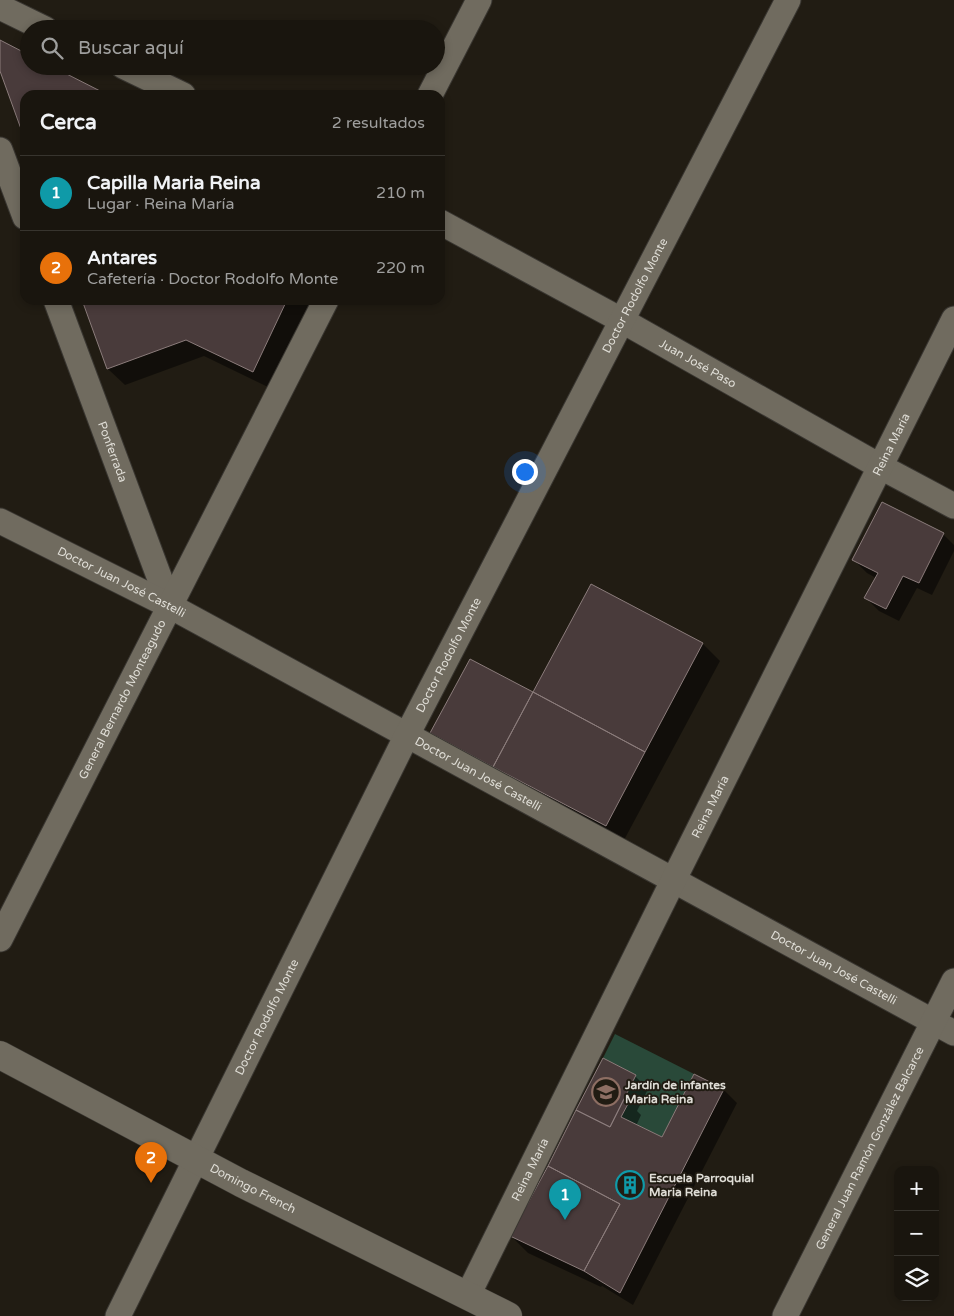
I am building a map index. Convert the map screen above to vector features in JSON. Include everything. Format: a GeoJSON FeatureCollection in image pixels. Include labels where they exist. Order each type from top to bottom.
{"type":"FeatureCollection","features":[{"type":"Feature","properties":{"kind":"street"},"geometry":{"type":"LineString","coordinates":[[445,66],[479,0]]}},
{"type":"Feature","properties":{"kind":"street","name":"Doctor Rodolfo Monte"},"geometry":{"type":"LineString","coordinates":[[118,1316],[407,735],[788,0]]}},
{"type":"Feature","properties":{"kind":"street"},"geometry":{"type":"LineString","coordinates":[[0,7],[27,20]]}},
{"type":"Feature","properties":{"kind":"street"},"geometry":{"type":"LineString","coordinates":[[142,75],[173,90]]}},
{"type":"Feature","properties":{"kind":"street"},"geometry":{"type":"LineString","coordinates":[[433,90],[440,75]]}},
{"type":"Feature","properties":{"kind":"street"},"geometry":{"type":"LineString","coordinates":[[0,150],[20,204]]}},
{"type":"Feature","properties":{"kind":"street","name":"Juan José Paso"},"geometry":{"type":"LineString","coordinates":[[445,225],[621,320],[880,467],[954,506]]}},
{"type":"Feature","properties":{"kind":"street","name":"Ponferrada"},"geometry":{"type":"LineString","coordinates":[[58,305],[170,606]]}},
{"type":"Feature","properties":{"kind":"street","name":"General Bernardo Monteagudo"},"geometry":{"type":"LineString","coordinates":[[0,940],[323,305]]}},
{"type":"Feature","properties":{"kind":"street","name":"Reina María"},"geometry":{"type":"LineString","coordinates":[[468,1295],[954,319]]}},
{"type":"Feature","properties":{"kind":"street","name":"Doctor Juan José Castelli"},"geometry":{"type":"LineString","coordinates":[[0,521],[170,606],[674,879],[943,1028]]}},
{"type":"Feature","properties":{"kind":"street","name":"General Juan Ramón González Balcarce"},"geometry":{"type":"LineString","coordinates":[[785,1316],[943,1028],[954,981]]}},
{"type":"Feature","properties":{"kind":"street","name":"Domingo French"},"geometry":{"type":"LineString","coordinates":[[0,1055],[241,1183],[508,1316]]}},
{"type":"Feature","properties":{"kind":"green space"},"geometry":{"type":"Polygon","coordinates":[[[615,1034],[694,1074],[662,1137],[621,1117],[629,1102],[624,1099],[636,1075],[603,1058],[615,1034]]]}},
{"type":"Feature","properties":{"kind":"building"},"geometry":{"type":"Polygon","coordinates":[[[0,40],[20,50],[20,75],[69,75],[98,90],[20,90],[20,126],[0,71],[0,40]]]}},
{"type":"Feature","properties":{"kind":"building"},"geometry":{"type":"Polygon","coordinates":[[[84,305],[285,305],[253,372],[186,340],[107,369],[84,305]]]}},
{"type":"Feature","properties":{"kind":"building"},"geometry":{"type":"Polygon","coordinates":[[[882,502],[944,533],[919,583],[903,576],[886,609],[864,598],[878,573],[852,560],[882,502]]]}},
{"type":"Feature","properties":{"kind":"building"},"geometry":{"type":"Polygon","coordinates":[[[591,584],[703,643],[645,752],[533,692],[591,584]]]}},
{"type":"Feature","properties":{"kind":"building"},"geometry":{"type":"Polygon","coordinates":[[[470,659],[533,692],[493,767],[430,733],[470,659]]]}},
{"type":"Feature","properties":{"kind":"building"},"geometry":{"type":"Polygon","coordinates":[[[533,692],[645,752],[606,826],[493,767],[533,692]]]}},
{"type":"Feature","properties":{"kind":"building","name":"Jardín de infantes Maria Reina"},"geometry":{"type":"Polygon","coordinates":[[[603,1058],[636,1075],[610,1127],[576,1110],[603,1058]]]}},
{"type":"Feature","properties":{"kind":"building","name":"Escuela Parroquial Maria Reina"},"geometry":{"type":"Polygon","coordinates":[[[694,1074],[724,1089],[620,1293],[584,1271],[620,1204],[548,1166],[576,1110],[610,1127],[624,1099],[629,1102],[621,1117],[662,1137],[694,1074]]]}},
{"type":"Feature","properties":{"kind":"building"},"geometry":{"type":"Polygon","coordinates":[[[548,1166],[620,1204],[584,1271],[510,1236],[548,1166]]]}},
{"type":"Feature","properties":{"kind":"place","name":"Jardín de infantes Maria Reina"},"geometry":{"type":"Point","coordinates":[606,1092]}},
{"type":"Feature","properties":{"kind":"place","name":"Antares"},"geometry":{"type":"Point","coordinates":[151,1183]}},
{"type":"Feature","properties":{"kind":"place","name":"Escuela Parroquial Maria Reina"},"geometry":{"type":"Point","coordinates":[630,1185]}},
{"type":"Feature","properties":{"kind":"place","name":"Capilla Maria Reina"},"geometry":{"type":"Point","coordinates":[565,1220]}}]}
